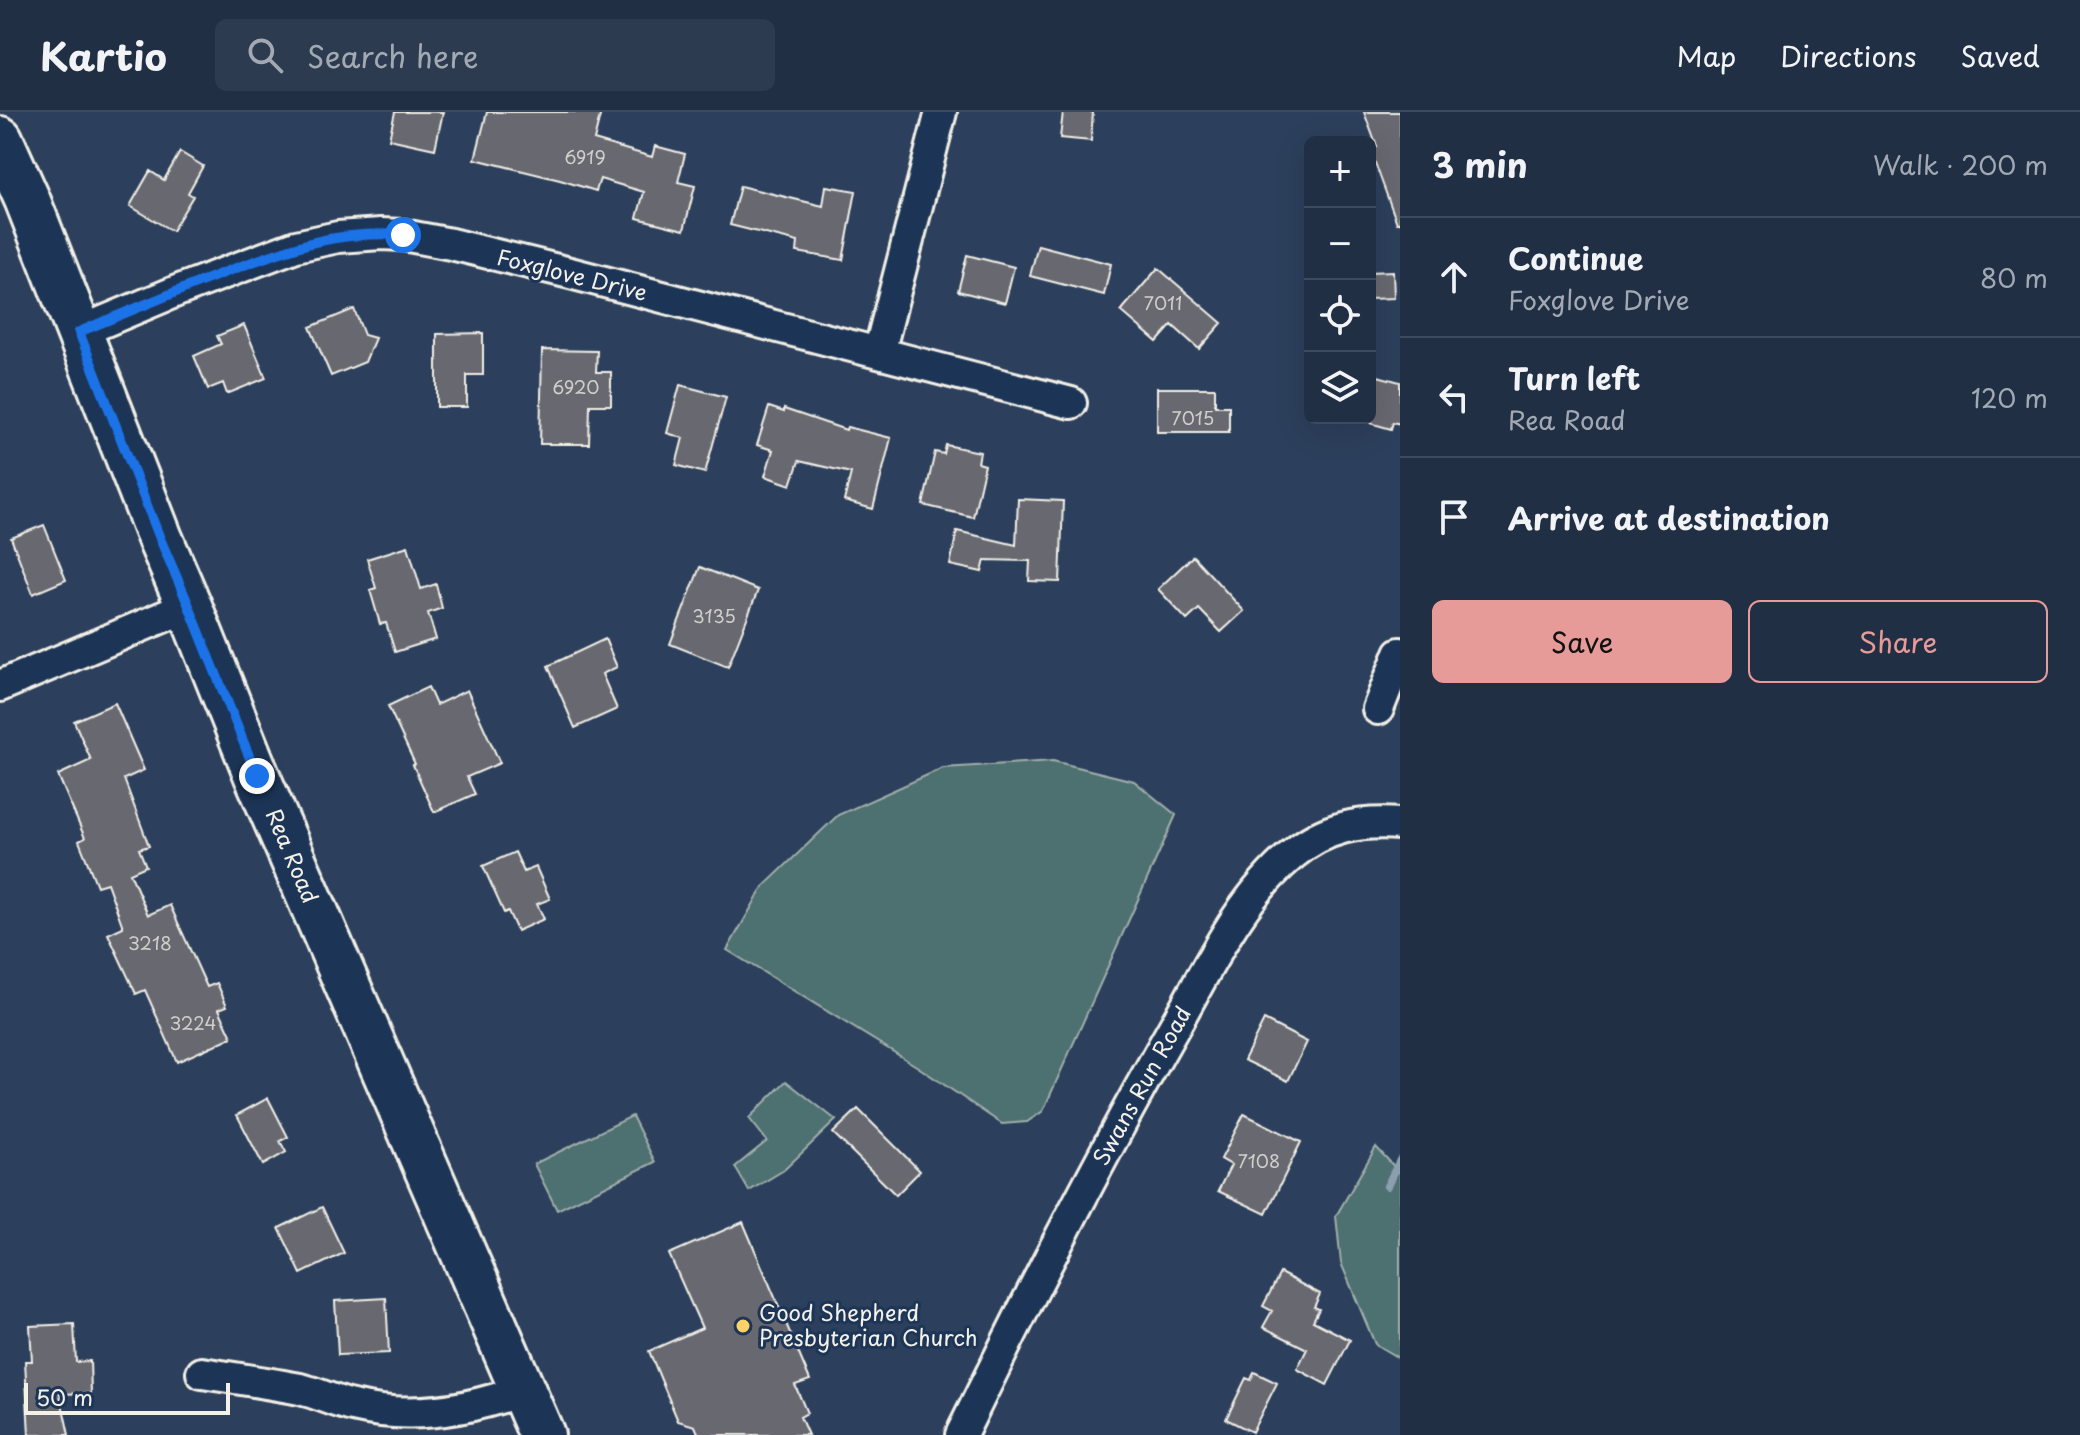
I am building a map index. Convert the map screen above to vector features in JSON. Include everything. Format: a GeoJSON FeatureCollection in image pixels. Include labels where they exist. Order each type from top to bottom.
{"type":"FeatureCollection","features":[{"type":"Feature","properties":{"kind":"main road","name":"Rea Road"},"geometry":{"type":"LineString","coordinates":[[0,139],[27,199],[257,776],[542,1435]]}},
{"type":"Feature","properties":{"kind":"street"},"geometry":{"type":"LineString","coordinates":[[879,353],[941,112]]}},
{"type":"Feature","properties":{"kind":"street","name":"Foxglove Drive"},"geometry":{"type":"LineString","coordinates":[[79,332],[296,246],[338,237],[403,235],[451,244],[1071,403]]}},
{"type":"Feature","properties":{"kind":"street"},"geometry":{"type":"LineString","coordinates":[[0,686],[189,606]]}},
{"type":"Feature","properties":{"kind":"street"},"geometry":{"type":"LineString","coordinates":[[1378,709],[1400,653]]}},
{"type":"Feature","properties":{"kind":"street","name":"Swans Run Road"},"geometry":{"type":"LineString","coordinates":[[961,1435],[1035,1285],[1161,1050],[1248,903],[1291,855],[1320,836],[1356,824],[1400,824]]}},
{"type":"Feature","properties":{"kind":"street"},"geometry":{"type":"LineString","coordinates":[[202,1373],[304,1390],[353,1406],[397,1414],[479,1404],[523,1390]]}},
{"type":"Feature","properties":{"kind":"green space"},"geometry":{"type":"Polygon","coordinates":[[[1053,761],[1134,781],[1176,815],[1043,1111],[1027,1122],[1002,1124],[918,1067],[727,950],[763,887],[838,815],[943,768],[1053,761]]]}},
{"type":"Feature","properties":{"kind":"green space"},"geometry":{"type":"Polygon","coordinates":[[[786,1081],[836,1120],[784,1170],[749,1191],[735,1167],[767,1141],[749,1118],[786,1081]]]}},
{"type":"Feature","properties":{"kind":"green space"},"geometry":{"type":"Polygon","coordinates":[[[632,1116],[655,1162],[557,1210],[534,1164],[632,1116]]]}},
{"type":"Feature","properties":{"kind":"green space"},"geometry":{"type":"Polygon","coordinates":[[[1376,1147],[1400,1173],[1400,1359],[1375,1344],[1341,1263],[1336,1216],[1376,1147]]]}},
{"type":"Feature","properties":{"kind":"building"},"geometry":{"type":"Polygon","coordinates":[[[395,112],[443,112],[435,149],[389,139],[395,112]]]}},
{"type":"Feature","properties":{"kind":"building"},"geometry":{"type":"Polygon","coordinates":[[[487,112],[601,112],[594,140],[652,157],[655,146],[685,154],[678,182],[695,186],[684,230],[637,218],[644,192],[600,179],[596,191],[475,159],[487,112]]]}},
{"type":"Feature","properties":{"kind":"building"},"geometry":{"type":"Polygon","coordinates":[[[1063,112],[1093,112],[1091,141],[1060,138],[1063,112]]]}},
{"type":"Feature","properties":{"kind":"building"},"geometry":{"type":"Polygon","coordinates":[[[1364,112],[1400,112],[1400,223],[1397,223],[1376,165],[1376,136],[1373,136],[1364,112]]]}},
{"type":"Feature","properties":{"kind":"building"},"geometry":{"type":"Polygon","coordinates":[[[180,152],[203,166],[188,193],[193,196],[172,231],[130,206],[150,171],[164,180],[180,152]]]}},
{"type":"Feature","properties":{"kind":"building"},"geometry":{"type":"Polygon","coordinates":[[[740,186],[823,206],[826,186],[856,191],[843,260],[797,252],[798,242],[730,225],[740,186]]]}},
{"type":"Feature","properties":{"kind":"building"},"geometry":{"type":"Polygon","coordinates":[[[1038,245],[1111,264],[1104,295],[1030,276],[1038,245]]]}},
{"type":"Feature","properties":{"kind":"building"},"geometry":{"type":"Polygon","coordinates":[[[967,255],[1014,267],[1005,303],[958,291],[967,255]]]}},
{"type":"Feature","properties":{"kind":"building"},"geometry":{"type":"Polygon","coordinates":[[[1158,268],[1222,323],[1199,349],[1172,325],[1157,342],[1121,311],[1158,268]]]}},
{"type":"Feature","properties":{"kind":"building"},"geometry":{"type":"Polygon","coordinates":[[[1393,271],[1394,298],[1376,299],[1376,272],[1393,271]]]}},
{"type":"Feature","properties":{"kind":"building"},"geometry":{"type":"Polygon","coordinates":[[[354,309],[364,335],[375,338],[365,362],[331,376],[310,327],[354,309]]]}},
{"type":"Feature","properties":{"kind":"building"},"geometry":{"type":"Polygon","coordinates":[[[244,325],[266,378],[227,394],[223,383],[208,389],[194,356],[221,344],[217,336],[244,325]]]}},
{"type":"Feature","properties":{"kind":"building"},"geometry":{"type":"Polygon","coordinates":[[[483,333],[483,375],[467,375],[467,407],[437,407],[437,334],[483,333]]]}},
{"type":"Feature","properties":{"kind":"building"},"geometry":{"type":"Polygon","coordinates":[[[542,350],[597,351],[596,372],[611,372],[611,405],[590,405],[589,444],[540,444],[542,350]]]}},
{"type":"Feature","properties":{"kind":"building"},"geometry":{"type":"Polygon","coordinates":[[[1376,376],[1400,382],[1400,424],[1393,422],[1391,429],[1374,424],[1376,424],[1376,376]]]}},
{"type":"Feature","properties":{"kind":"building"},"geometry":{"type":"Polygon","coordinates":[[[680,385],[726,397],[705,473],[676,465],[683,438],[667,433],[680,385]]]}},
{"type":"Feature","properties":{"kind":"building"},"geometry":{"type":"Polygon","coordinates":[[[1157,388],[1215,388],[1215,406],[1229,406],[1229,432],[1157,432],[1157,388]]]}},
{"type":"Feature","properties":{"kind":"building"},"geometry":{"type":"Polygon","coordinates":[[[769,407],[846,430],[847,427],[891,438],[873,509],[844,501],[851,473],[799,461],[791,485],[765,476],[773,450],[757,445],[769,407]]]}},
{"type":"Feature","properties":{"kind":"building"},"geometry":{"type":"Polygon","coordinates":[[[946,445],[980,452],[978,463],[985,465],[973,517],[923,505],[935,452],[944,454],[946,445]]]}},
{"type":"Feature","properties":{"kind":"building"},"geometry":{"type":"Polygon","coordinates":[[[1018,499],[1063,501],[1060,582],[1029,581],[1030,561],[985,560],[982,572],[950,565],[957,531],[1016,545],[1018,499]]]}},
{"type":"Feature","properties":{"kind":"building"},"geometry":{"type":"Polygon","coordinates":[[[44,525],[66,580],[33,594],[11,538],[44,525]]]}},
{"type":"Feature","properties":{"kind":"building"},"geometry":{"type":"Polygon","coordinates":[[[408,546],[421,589],[436,584],[442,608],[428,613],[436,639],[395,652],[386,623],[380,624],[370,590],[376,588],[367,559],[408,546]]]}},
{"type":"Feature","properties":{"kind":"building"},"geometry":{"type":"Polygon","coordinates":[[[1193,556],[1244,611],[1221,632],[1199,609],[1187,620],[1158,589],[1193,556]]]}},
{"type":"Feature","properties":{"kind":"building"},"geometry":{"type":"Polygon","coordinates":[[[700,567],[758,590],[728,667],[670,644],[700,567]]]}},
{"type":"Feature","properties":{"kind":"building"},"geometry":{"type":"Polygon","coordinates":[[[605,639],[617,667],[602,674],[617,709],[575,728],[548,666],[605,639]]]}},
{"type":"Feature","properties":{"kind":"building"},"geometry":{"type":"Polygon","coordinates":[[[428,687],[436,705],[467,690],[500,763],[467,777],[475,794],[434,812],[388,706],[428,687]]]}},
{"type":"Feature","properties":{"kind":"building"},"geometry":{"type":"Polygon","coordinates":[[[115,703],[144,770],[124,779],[149,846],[139,849],[146,866],[130,873],[148,915],[170,905],[207,987],[217,983],[227,1006],[219,1009],[232,1037],[177,1062],[145,990],[136,994],[108,934],[123,927],[107,883],[97,886],[79,841],[85,838],[58,775],[91,760],[74,721],[115,703]]]}},
{"type":"Feature","properties":{"kind":"building"},"geometry":{"type":"Polygon","coordinates":[[[515,852],[524,872],[536,867],[550,899],[537,904],[544,919],[517,931],[508,911],[504,913],[483,866],[515,852]]]}},
{"type":"Feature","properties":{"kind":"building"},"geometry":{"type":"Polygon","coordinates":[[[1264,1020],[1307,1042],[1288,1081],[1244,1060],[1264,1020]]]}},
{"type":"Feature","properties":{"kind":"building"},"geometry":{"type":"Polygon","coordinates":[[[268,1098],[288,1137],[280,1141],[286,1152],[263,1165],[237,1115],[268,1098]]]}},
{"type":"Feature","properties":{"kind":"building"},"geometry":{"type":"Polygon","coordinates":[[[858,1109],[920,1171],[896,1195],[833,1133],[858,1109]]]}},
{"type":"Feature","properties":{"kind":"building"},"geometry":{"type":"Polygon","coordinates":[[[1244,1114],[1301,1142],[1266,1214],[1218,1191],[1231,1165],[1221,1159],[1244,1114]]]}},
{"type":"Feature","properties":{"kind":"building"},"geometry":{"type":"Polygon","coordinates":[[[322,1207],[344,1253],[301,1274],[279,1228],[322,1207]]]}},
{"type":"Feature","properties":{"kind":"building","name":"Good Shepherd Presbyterian Church"},"geometry":{"type":"Polygon","coordinates":[[[743,1222],[810,1380],[795,1385],[807,1413],[800,1417],[808,1435],[699,1435],[695,1426],[678,1421],[649,1351],[702,1328],[669,1254],[743,1222]]]}},
{"type":"Feature","properties":{"kind":"building"},"geometry":{"type":"Polygon","coordinates":[[[1280,1273],[1320,1294],[1314,1307],[1319,1309],[1313,1321],[1350,1340],[1327,1385],[1297,1369],[1307,1349],[1263,1327],[1272,1311],[1263,1306],[1280,1273]]]}},
{"type":"Feature","properties":{"kind":"building"},"geometry":{"type":"Polygon","coordinates":[[[386,1298],[389,1353],[338,1355],[335,1301],[386,1298]]]}},
{"type":"Feature","properties":{"kind":"building"},"geometry":{"type":"Polygon","coordinates":[[[74,1324],[76,1362],[90,1361],[91,1393],[60,1394],[69,1435],[29,1435],[25,1361],[32,1361],[30,1326],[74,1324]]]}},
{"type":"Feature","properties":{"kind":"building"},"geometry":{"type":"Polygon","coordinates":[[[1254,1372],[1277,1383],[1252,1432],[1226,1419],[1246,1378],[1251,1380],[1254,1372]]]}},
{"type":"Feature","properties":{"kind":"waterway"},"geometry":{"type":"LineString","coordinates":[[1387,1186],[1400,1160]]}},
{"type":"Feature","properties":{"kind":"place","name":"Good Shepherd Presbyterian Church"},"geometry":{"type":"Point","coordinates":[743,1326]}},
{"type":"Feature","properties":{"kind":"route"},"geometry":{"type":"LineString","coordinates":[[257,776],[79,332],[296,246],[338,237],[403,235]]}}]}
